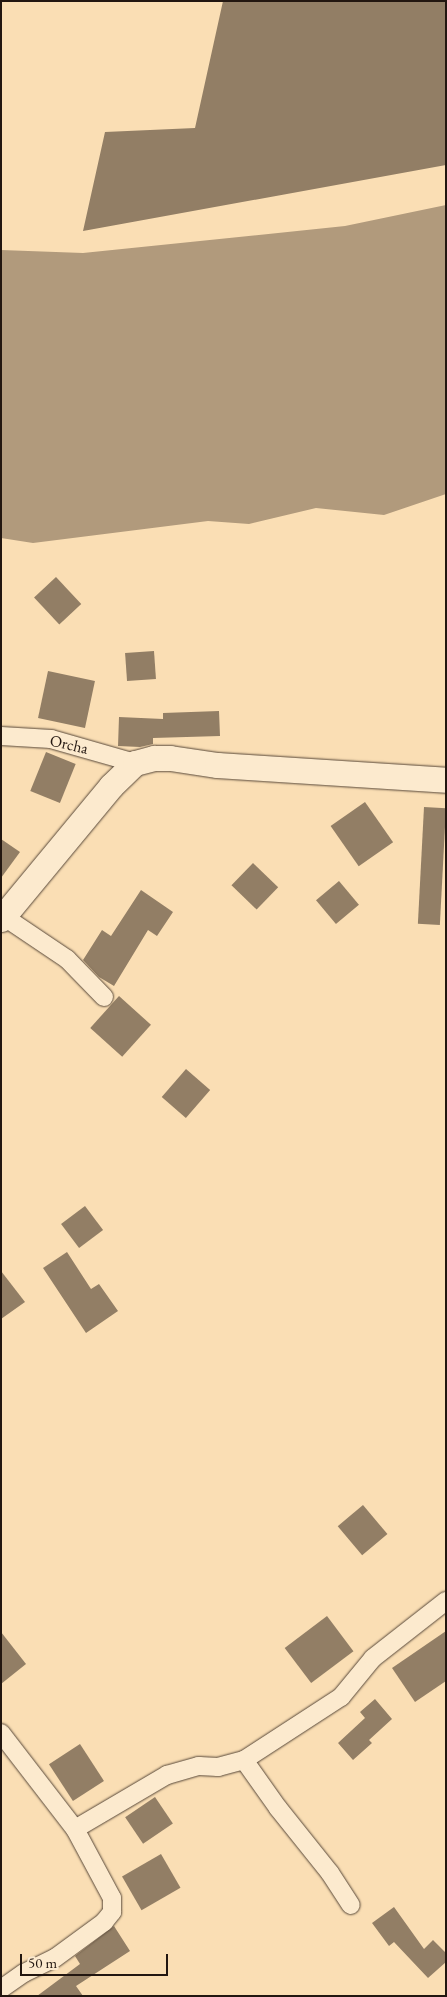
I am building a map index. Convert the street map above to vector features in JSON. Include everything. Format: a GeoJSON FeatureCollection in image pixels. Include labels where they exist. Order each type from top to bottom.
{"type":"FeatureCollection","features":[{"type":"Feature","properties":{"kind":"main road"},"geometry":{"type":"LineString","coordinates":[[2,917],[111,786],[135,762],[154,758],[170,758],[217,765],[446,780]]}},
{"type":"Feature","properties":{"kind":"street","name":"Orcha"},"geometry":{"type":"LineString","coordinates":[[1,736],[51,739],[135,762]]}},
{"type":"Feature","properties":{"kind":"street"},"geometry":{"type":"LineString","coordinates":[[2,917],[67,960],[104,997]]}},
{"type":"Feature","properties":{"kind":"street"},"geometry":{"type":"LineString","coordinates":[[75,1829],[167,1775],[199,1766],[218,1767],[244,1760],[341,1697],[373,1658],[446,1601]]}},
{"type":"Feature","properties":{"kind":"street"},"geometry":{"type":"LineString","coordinates":[[1,1734],[75,1829],[112,1898],[112,1912],[104,1922],[55,1958],[24,1973],[1,1990]]}},
{"type":"Feature","properties":{"kind":"street"},"geometry":{"type":"LineString","coordinates":[[244,1760],[278,1808],[330,1873],[351,1904]]}},
{"type":"Feature","properties":{"kind":"shaded area"},"geometry":{"type":"Polygon","coordinates":[[[446,205],[446,494],[384,515],[316,508],[249,524],[208,521],[33,543],[1,538],[1,250],[83,253],[345,226],[446,205]]]}},
{"type":"Feature","properties":{"kind":"building"},"geometry":{"type":"Polygon","coordinates":[[[223,1],[446,1],[446,165],[83,231],[105,132],[195,128],[223,1]]]}},
{"type":"Feature","properties":{"kind":"building"},"geometry":{"type":"Polygon","coordinates":[[[56,577],[81,604],[59,625],[34,597],[56,577]]]}},
{"type":"Feature","properties":{"kind":"building"},"geometry":{"type":"Polygon","coordinates":[[[154,651],[156,679],[127,681],[125,653],[154,651]]]}},
{"type":"Feature","properties":{"kind":"building"},"geometry":{"type":"Polygon","coordinates":[[[48,671],[95,681],[85,728],[38,718],[48,671]]]}},
{"type":"Feature","properties":{"kind":"building"},"geometry":{"type":"Polygon","coordinates":[[[219,711],[220,736],[153,738],[153,744],[140,747],[118,746],[119,717],[163,719],[163,713],[219,711]]]}},
{"type":"Feature","properties":{"kind":"building"},"geometry":{"type":"Polygon","coordinates":[[[46,752],[76,764],[60,803],[30,791],[46,752]]]}},
{"type":"Feature","properties":{"kind":"building"},"geometry":{"type":"Polygon","coordinates":[[[365,802],[393,842],[359,866],[331,826],[365,802]]]}},
{"type":"Feature","properties":{"kind":"building"},"geometry":{"type":"Polygon","coordinates":[[[424,807],[446,808],[440,925],[418,924],[424,807]]]}},
{"type":"Feature","properties":{"kind":"building"},"geometry":{"type":"Polygon","coordinates":[[[1,839],[20,852],[1,878],[1,839]]]}},
{"type":"Feature","properties":{"kind":"building"},"geometry":{"type":"Polygon","coordinates":[[[253,863],[278,887],[257,910],[231,885],[253,863]]]}},
{"type":"Feature","properties":{"kind":"building"},"geometry":{"type":"Polygon","coordinates":[[[339,881],[359,905],[336,924],[316,900],[339,881]]]}},
{"type":"Feature","properties":{"kind":"building"},"geometry":{"type":"Polygon","coordinates":[[[141,890],[173,912],[157,936],[148,930],[114,986],[99,977],[83,960],[102,930],[111,936],[141,890]]]}},
{"type":"Feature","properties":{"kind":"building"},"geometry":{"type":"Polygon","coordinates":[[[119,996],[151,1025],[122,1057],[90,1028],[119,996]]]}},
{"type":"Feature","properties":{"kind":"building"},"geometry":{"type":"Polygon","coordinates":[[[186,1069],[210,1090],[186,1118],[162,1097],[186,1069]]]}},
{"type":"Feature","properties":{"kind":"building"},"geometry":{"type":"Polygon","coordinates":[[[85,1206],[103,1230],[79,1248],[61,1224],[85,1206]]]}},
{"type":"Feature","properties":{"kind":"building"},"geometry":{"type":"Polygon","coordinates":[[[67,1252],[91,1289],[99,1284],[118,1311],[86,1333],[43,1268],[67,1252]]]}},
{"type":"Feature","properties":{"kind":"building"},"geometry":{"type":"Polygon","coordinates":[[[1,1271],[25,1302],[1,1319],[1,1271]]]}},
{"type":"Feature","properties":{"kind":"building"},"geometry":{"type":"Polygon","coordinates":[[[363,1505],[387,1534],[362,1555],[338,1526],[363,1505]]]}},
{"type":"Feature","properties":{"kind":"building"},"geometry":{"type":"Polygon","coordinates":[[[327,1616],[353,1651],[311,1683],[285,1648],[327,1616]]]}},
{"type":"Feature","properties":{"kind":"building"},"geometry":{"type":"Polygon","coordinates":[[[446,1631],[446,1681],[415,1702],[392,1668],[446,1631]]]}},
{"type":"Feature","properties":{"kind":"building"},"geometry":{"type":"Polygon","coordinates":[[[1,1632],[26,1664],[1,1684],[1,1632]]]}},
{"type":"Feature","properties":{"kind":"building"},"geometry":{"type":"Polygon","coordinates":[[[375,1699],[392,1719],[369,1740],[372,1743],[353,1760],[338,1743],[365,1718],[360,1712],[375,1699]]]}},
{"type":"Feature","properties":{"kind":"building"},"geometry":{"type":"Polygon","coordinates":[[[80,1744],[104,1781],[73,1801],[49,1764],[80,1744]]]}},
{"type":"Feature","properties":{"kind":"building"},"geometry":{"type":"Polygon","coordinates":[[[155,1797],[173,1824],[143,1844],[125,1817],[155,1797]]]}},
{"type":"Feature","properties":{"kind":"building"},"geometry":{"type":"Polygon","coordinates":[[[161,1854],[180,1888],[142,1910],[122,1876],[161,1854]]]}},
{"type":"Feature","properties":{"kind":"building"},"geometry":{"type":"Polygon","coordinates":[[[394,1907],[424,1949],[433,1940],[446,1953],[446,1962],[428,1978],[394,1942],[389,1946],[372,1923],[394,1907]]]}},
{"type":"Feature","properties":{"kind":"building"},"geometry":{"type":"Polygon","coordinates":[[[114,1926],[130,1951],[76,1986],[83,1996],[37,1996],[80,1964],[75,1956],[114,1926]]]}}]}
